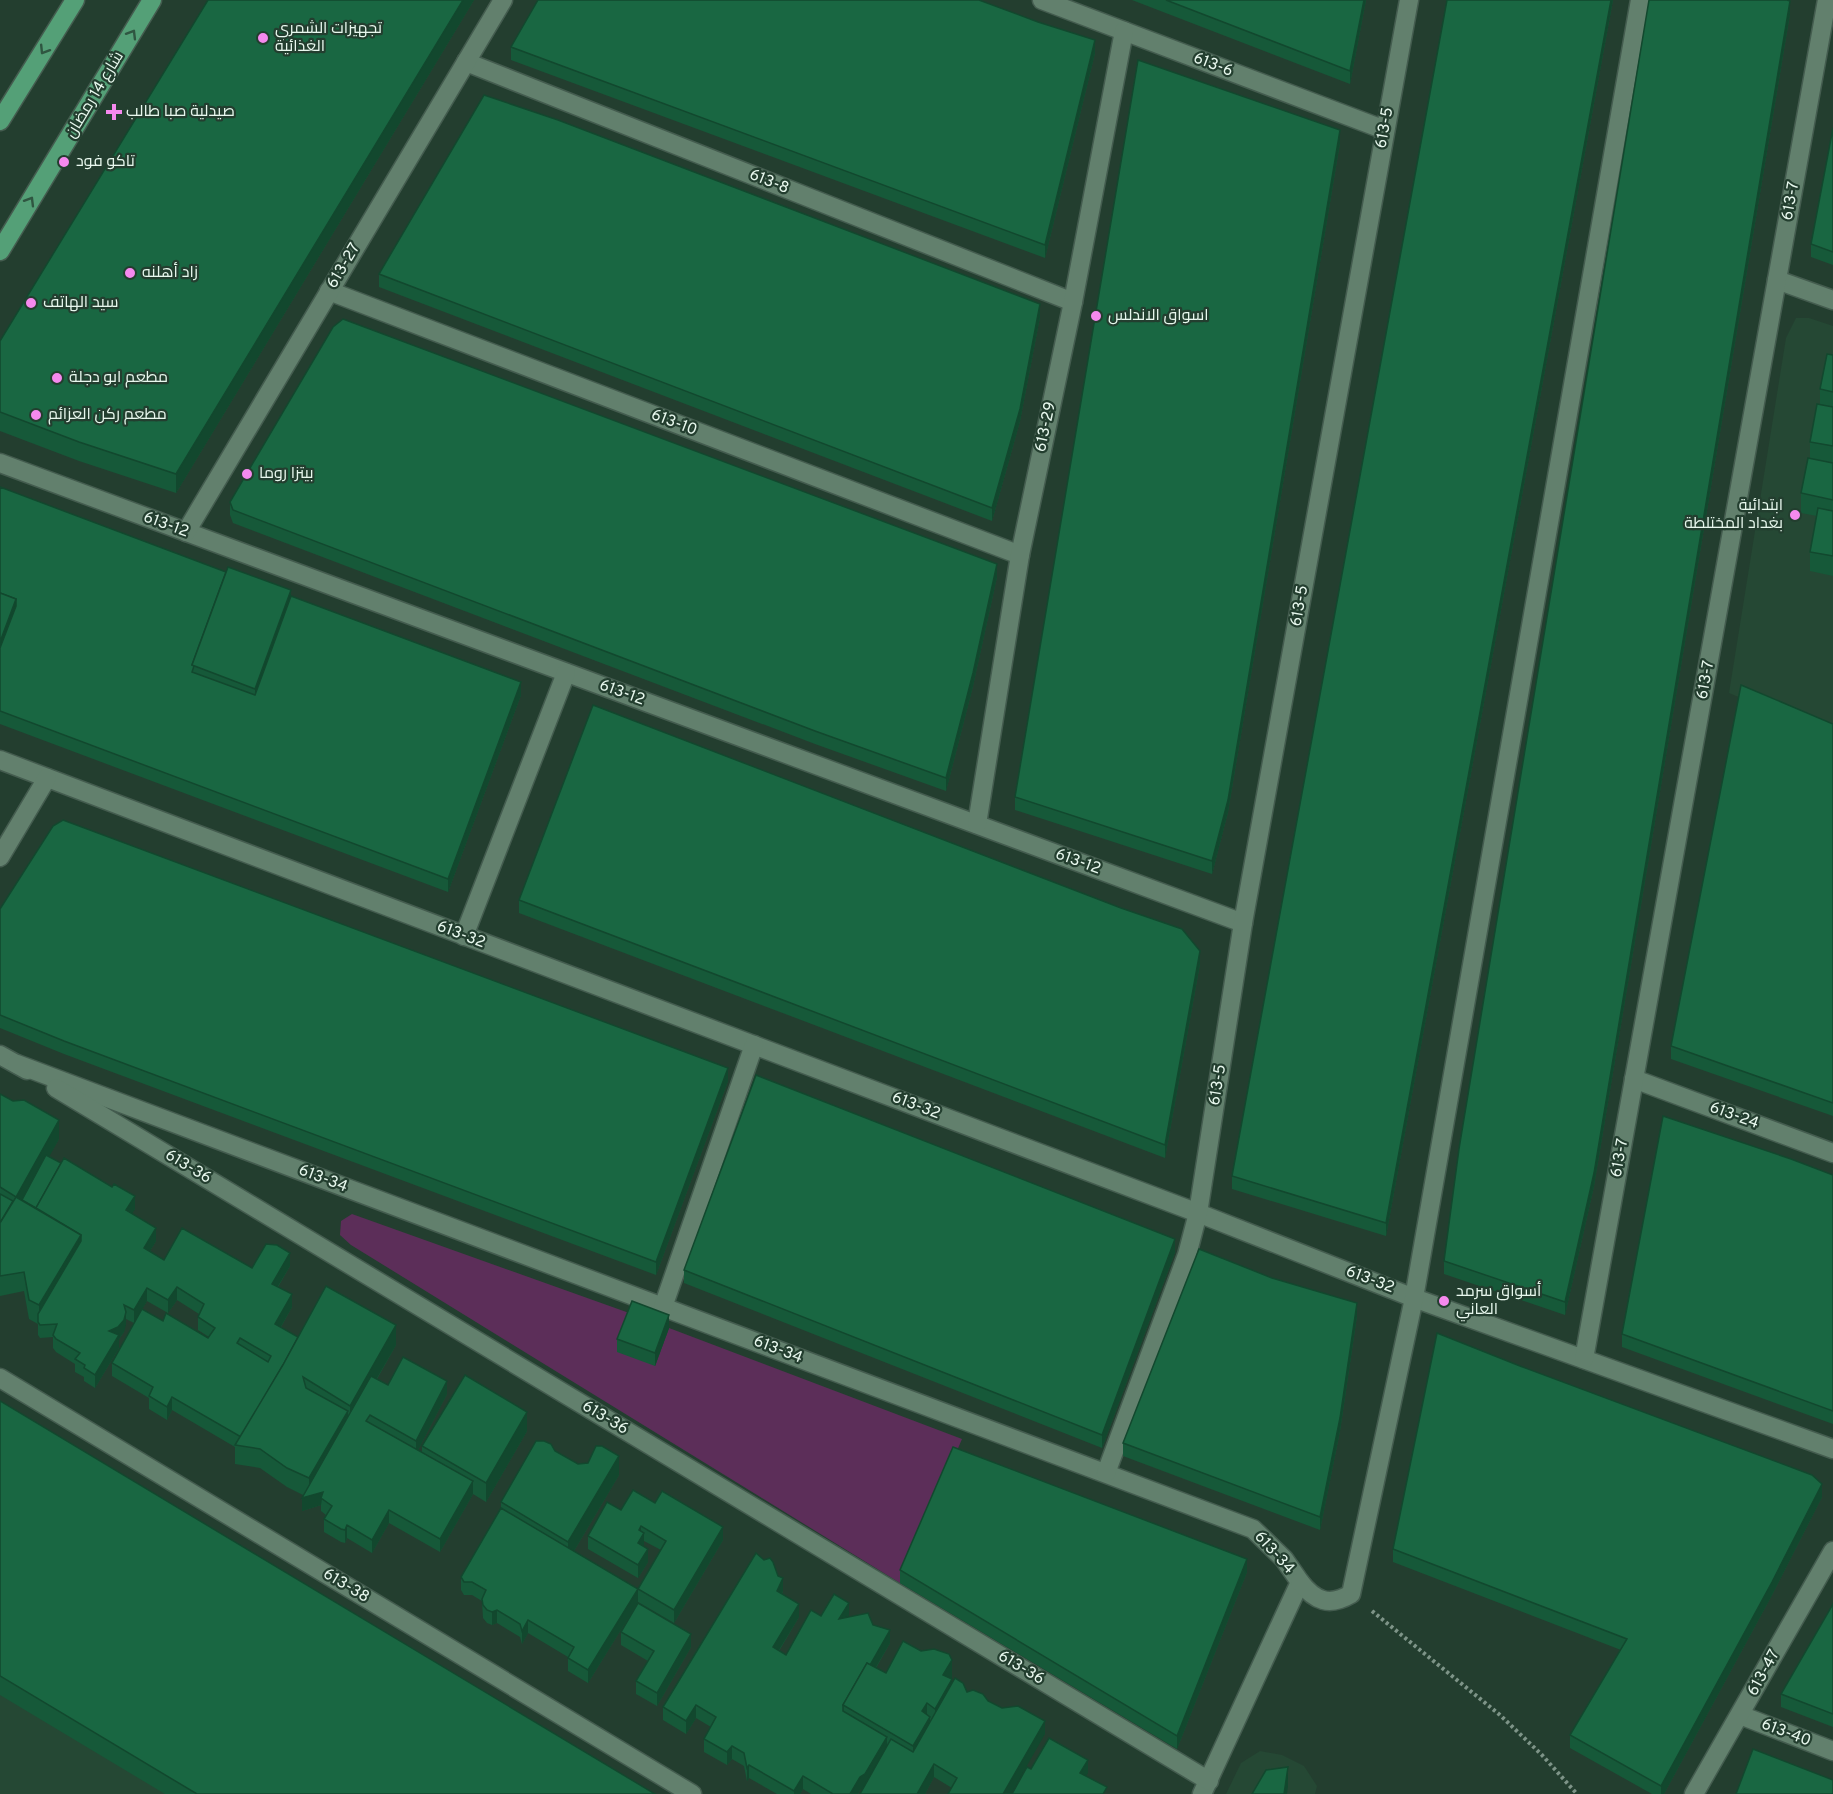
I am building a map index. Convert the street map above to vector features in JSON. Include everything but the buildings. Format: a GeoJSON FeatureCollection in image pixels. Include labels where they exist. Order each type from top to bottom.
{"type":"FeatureCollection","features":[{"type":"Feature","properties":{"kind":"main road"},"geometry":{"type":"LineString","coordinates":[[0,121],[75,0]]}},
{"type":"Feature","properties":{"kind":"main road","name":"شارع 14 رمضان"},"geometry":{"type":"LineString","coordinates":[[0,251],[153,0]]}},
{"type":"Feature","properties":{"kind":"street","name":"613-27"},"geometry":{"type":"LineString","coordinates":[[186,532],[503,0]]}},
{"type":"Feature","properties":{"kind":"street","name":"613-6"},"geometry":{"type":"LineString","coordinates":[[1042,0],[1385,130]]}},
{"type":"Feature","properties":{"kind":"street","name":"613-5"},"geometry":{"type":"LineString","coordinates":[[1106,1473],[1186,1255],[1198,1214],[1243,923],[1409,0]]}},
{"type":"Feature","properties":{"kind":"street"},"geometry":{"type":"LineString","coordinates":[[1300,1582],[1309,1594],[1325,1601],[1341,1600],[1351,1594],[1414,1298],[1640,0]]}},
{"type":"Feature","properties":{"kind":"street","name":"613-7"},"geometry":{"type":"LineString","coordinates":[[1584,1359],[1827,0]]}},
{"type":"Feature","properties":{"kind":"street","name":"613-29"},"geometry":{"type":"LineString","coordinates":[[977,824],[1020,555],[1073,302],[1124,31]]}},
{"type":"Feature","properties":{"kind":"street","name":"613-8"},"geometry":{"type":"LineString","coordinates":[[466,62],[1073,302]]}},
{"type":"Feature","properties":{"kind":"street"},"geometry":{"type":"LineString","coordinates":[[1777,280],[1833,300]]}},
{"type":"Feature","properties":{"kind":"street","name":"613-10"},"geometry":{"type":"LineString","coordinates":[[329,291],[1020,555]]}},
{"type":"Feature","properties":{"kind":"street","name":"613-12"},"geometry":{"type":"LineString","coordinates":[[0,463],[1243,923]]}},
{"type":"Feature","properties":{"kind":"street"},"geometry":{"type":"LineString","coordinates":[[464,936],[566,673]]}},
{"type":"Feature","properties":{"kind":"street","name":"613-32"},"geometry":{"type":"LineString","coordinates":[[0,760],[1414,1298],[1833,1449]]}},
{"type":"Feature","properties":{"kind":"street"},"geometry":{"type":"LineString","coordinates":[[0,857],[47,778]]}},
{"type":"Feature","properties":{"kind":"street"},"geometry":{"type":"LineString","coordinates":[[663,1307],[754,1045]]}},
{"type":"Feature","properties":{"kind":"street","name":"613-36"},"geometry":{"type":"LineString","coordinates":[[0,1055],[1205,1788]]}},
{"type":"Feature","properties":{"kind":"street","name":"613-34"},"geometry":{"type":"LineString","coordinates":[[17,1064],[1253,1529],[1284,1559],[1300,1582],[1205,1788]]}},
{"type":"Feature","properties":{"kind":"street","name":"613-24"},"geometry":{"type":"LineString","coordinates":[[1634,1079],[1833,1153]]}},
{"type":"Feature","properties":{"kind":"street","name":"613-38"},"geometry":{"type":"LineString","coordinates":[[0,1378],[692,1794]]}},
{"type":"Feature","properties":{"kind":"street","name":"613-47"},"geometry":{"type":"LineString","coordinates":[[1694,1794],[1833,1551]]}},
{"type":"Feature","properties":{"kind":"street","name":"613-40"},"geometry":{"type":"LineString","coordinates":[[1740,1715],[1833,1751]]}},
{"type":"Feature","properties":{"kind":"path"},"geometry":{"type":"LineString","coordinates":[[1351,1594],[1500,1715],[1542,1755],[1577,1794]]}},
{"type":"Feature","properties":{"kind":"shaded area","name":"ابتدائية بغداد المختلطة"},"geometry":{"type":"Polygon","coordinates":[[[1796,318],[1809,318],[1833,326],[1833,737],[1729,693],[1786,338],[1796,318]]]}},
{"type":"Feature","properties":{"kind":"shaded area"},"geometry":{"type":"Polygon","coordinates":[[[352,1214],[632,1314],[655,1366],[669,1328],[962,1439],[900,1583],[351,1245],[340,1235],[341,1221],[352,1214]]]}},
{"type":"Feature","properties":{"kind":"shaded area"},"geometry":{"type":"Polygon","coordinates":[[[0,1559],[393,1794],[0,1794],[0,1559]]]}},
{"type":"Feature","properties":{"kind":"shaded area"},"geometry":{"type":"Polygon","coordinates":[[[1260,1751],[1282,1755],[1304,1766],[1317,1786],[1315,1794],[1226,1794],[1241,1763],[1260,1751]]]}},
{"type":"Feature","properties":{"kind":"place","name":"تجهيزات الشمري الغذائية"},"geometry":{"type":"Point","coordinates":[263,38]}},
{"type":"Feature","properties":{"kind":"place","name":"صيدلية صبا طالب"},"geometry":{"type":"Point","coordinates":[114,112]}},
{"type":"Feature","properties":{"kind":"place","name":"تاكو فود"},"geometry":{"type":"Point","coordinates":[64,162]}},
{"type":"Feature","properties":{"kind":"place","name":"زاد أهلنه"},"geometry":{"type":"Point","coordinates":[130,273]}},
{"type":"Feature","properties":{"kind":"place","name":"سيد الهاتف"},"geometry":{"type":"Point","coordinates":[31,303]}},
{"type":"Feature","properties":{"kind":"place","name":"اسواق الاندلس"},"geometry":{"type":"Point","coordinates":[1096,316]}},
{"type":"Feature","properties":{"kind":"place","name":"مطعم ابو دجلة"},"geometry":{"type":"Point","coordinates":[57,378]}},
{"type":"Feature","properties":{"kind":"place","name":"مطعم ركن العزائم"},"geometry":{"type":"Point","coordinates":[36,415]}},
{"type":"Feature","properties":{"kind":"place","name":"بيتزا روما"},"geometry":{"type":"Point","coordinates":[247,474]}},
{"type":"Feature","properties":{"kind":"place","name":"ابتدائية بغداد المختلطة"},"geometry":{"type":"Point","coordinates":[1795,515]}},
{"type":"Feature","properties":{"kind":"place","name":"أسواق سرمد العاني"},"geometry":{"type":"Point","coordinates":[1444,1301]}}]}
